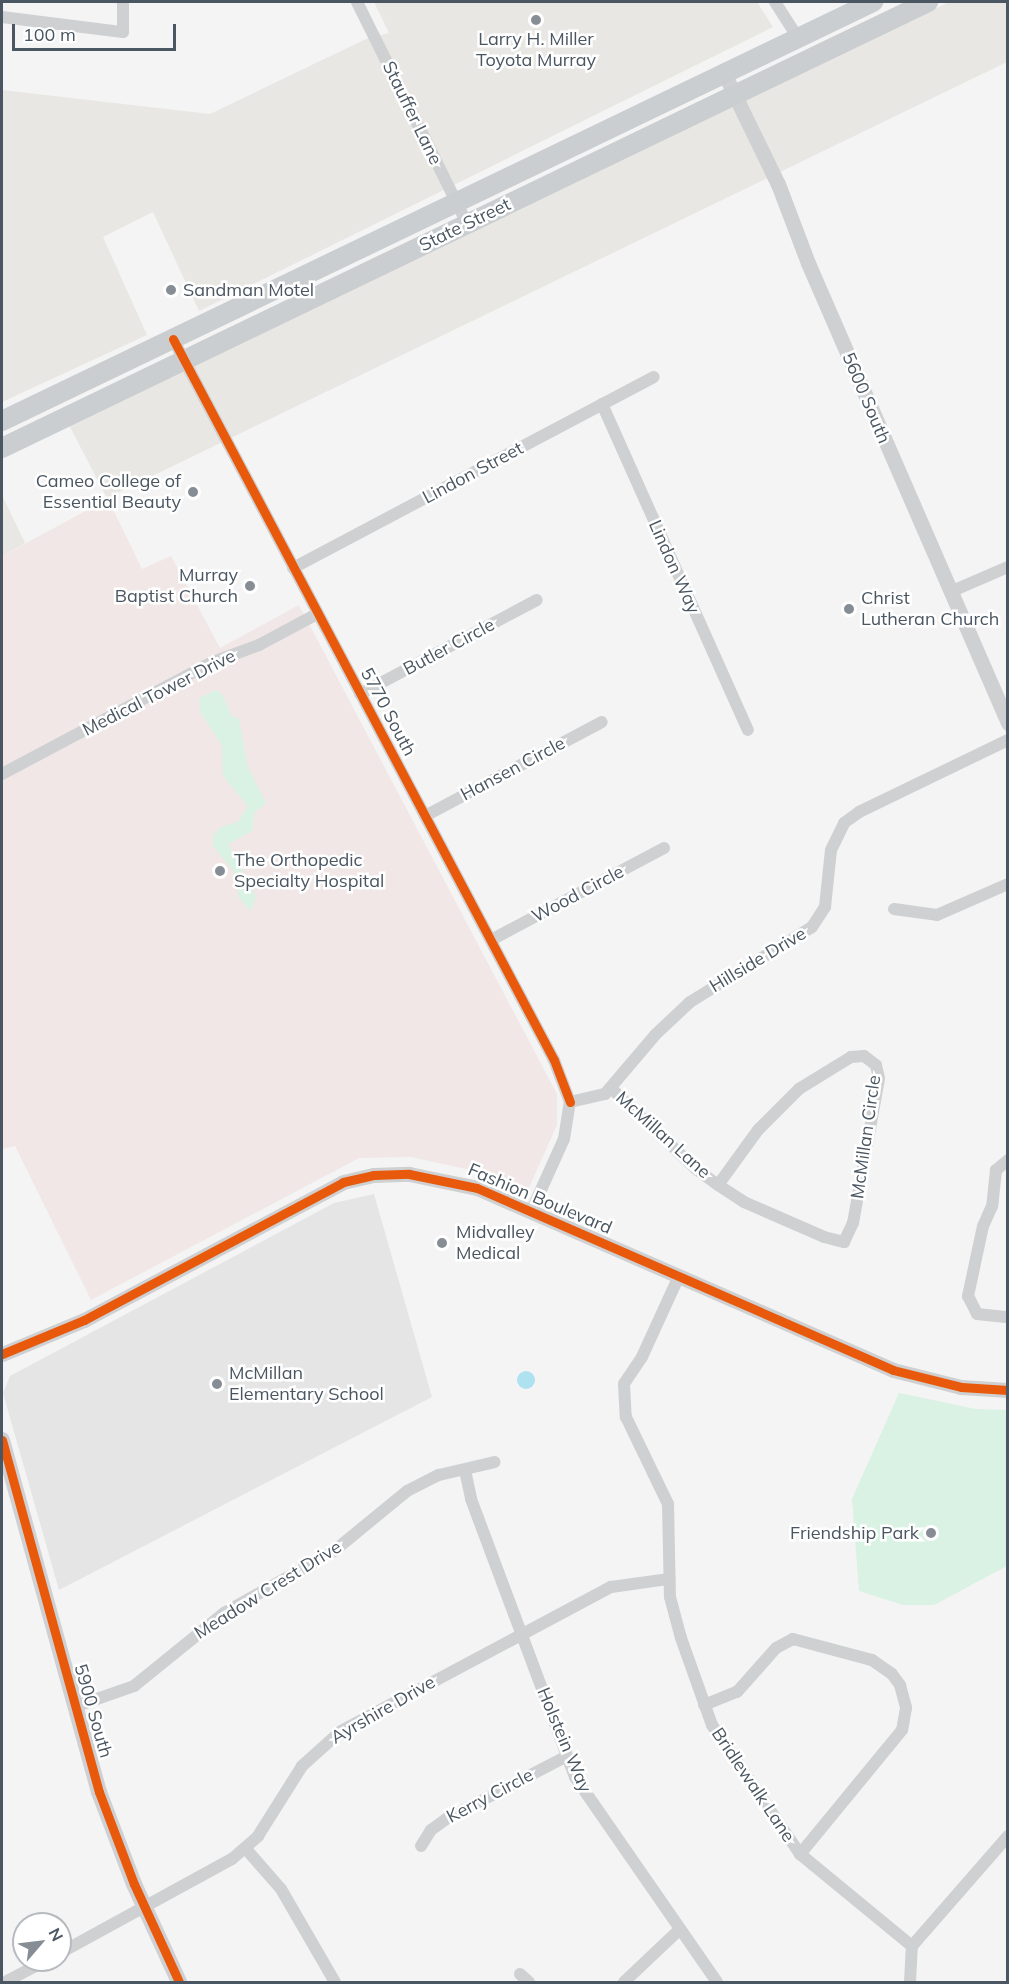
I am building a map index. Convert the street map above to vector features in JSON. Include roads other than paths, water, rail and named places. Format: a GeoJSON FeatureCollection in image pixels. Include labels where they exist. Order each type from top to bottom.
{"type":"FeatureCollection","features":[{"type":"Feature","properties":{"kind":"main road","name":"State Street"},"geometry":{"type":"LineString","coordinates":[[2,421],[873,2]]}},
{"type":"Feature","properties":{"kind":"main road","name":"State Street"},"geometry":{"type":"LineString","coordinates":[[2,448],[928,2]]}},
{"type":"Feature","properties":{"kind":"main road","name":"5900 South"},"geometry":{"type":"LineString","coordinates":[[2,1440],[74,1707],[112,1828],[144,1908],[179,1983]]}},
{"type":"Feature","properties":{"kind":"street"},"geometry":{"type":"LineString","coordinates":[[2,17],[123,32],[123,2]]}},
{"type":"Feature","properties":{"kind":"street","name":"Stauffer Lane"},"geometry":{"type":"LineString","coordinates":[[357,2],[467,224]]}},
{"type":"Feature","properties":{"kind":"street"},"geometry":{"type":"LineString","coordinates":[[775,2],[798,38]]}},
{"type":"Feature","properties":{"kind":"street","name":"5600 South"},"geometry":{"type":"LineString","coordinates":[[724,74],[736,94],[1008,723]]}},
{"type":"Feature","properties":{"kind":"street","name":"5770 South"},"geometry":{"type":"LineString","coordinates":[[173,339],[491,940],[562,1077],[570,1102]]}},
{"type":"Feature","properties":{"kind":"street","name":"Lindon Street"},"geometry":{"type":"LineString","coordinates":[[293,568],[653,377]]}},
{"type":"Feature","properties":{"kind":"street","name":"Lindon Way"},"geometry":{"type":"LineString","coordinates":[[602,404],[747,730]]}},
{"type":"Feature","properties":{"kind":"street"},"geometry":{"type":"LineString","coordinates":[[950,592],[1008,567]]}},
{"type":"Feature","properties":{"kind":"street","name":"Butler Circle"},"geometry":{"type":"LineString","coordinates":[[360,694],[537,600]]}},
{"type":"Feature","properties":{"kind":"street","name":"Medical Tower Drive"},"geometry":{"type":"LineString","coordinates":[[2,774],[213,662],[259,645],[317,614]]}},
{"type":"Feature","properties":{"kind":"street","name":"Hansen Circle"},"geometry":{"type":"LineString","coordinates":[[425,816],[602,722]]}},
{"type":"Feature","properties":{"kind":"street","name":"Hillside Drive"},"geometry":{"type":"LineString","coordinates":[[612,1089],[655,1035],[690,1002],[812,927],[825,907],[831,850],[844,823],[859,812],[1008,740]]}},
{"type":"Feature","properties":{"kind":"street","name":"Wood Circle"},"geometry":{"type":"LineString","coordinates":[[491,940],[664,848]]}},
{"type":"Feature","properties":{"kind":"street"},"geometry":{"type":"LineString","coordinates":[[894,909],[937,915],[1008,884]]}},
{"type":"Feature","properties":{"kind":"street","name":"McMillan Circle"},"geometry":{"type":"LineString","coordinates":[[718,1185],[778,1106],[851,1057],[864,1056],[876,1065],[879,1077],[853,1223],[844,1242]]}},
{"type":"Feature","properties":{"kind":"street"},"geometry":{"type":"LineString","coordinates":[[531,1212],[564,1139],[570,1102],[597,1097],[612,1089]]}},
{"type":"Feature","properties":{"kind":"street","name":"McMillan Lane"},"geometry":{"type":"LineString","coordinates":[[612,1089],[696,1169],[718,1185],[744,1202],[824,1237],[844,1242]]}},
{"type":"Feature","properties":{"kind":"street"},"geometry":{"type":"LineString","coordinates":[[1008,1160],[1000,1164],[994,1180],[992,1206],[969,1289],[972,1308],[982,1316],[1008,1317]]}},
{"type":"Feature","properties":{"kind":"street","name":"Fashion Boulevard"},"geometry":{"type":"LineString","coordinates":[[2,1354],[84,1320],[310,1198],[359,1178],[387,1174],[432,1176],[477,1188],[893,1370],[961,1387],[1008,1390]]}},
{"type":"Feature","properties":{"kind":"street","name":"Bridlewalk Lane"},"geometry":{"type":"LineString","coordinates":[[679,1276],[642,1357],[624,1384],[626,1416],[668,1504],[669,1579],[673,1612],[704,1705],[722,1743],[800,1854],[912,1946]]}},
{"type":"Feature","properties":{"kind":"street","name":"Meadow Crest Drive"},"geometry":{"type":"LineString","coordinates":[[74,1707],[126,1691],[224,1613],[344,1544],[407,1491],[440,1475],[495,1462]]}},
{"type":"Feature","properties":{"kind":"street","name":"Holstein Way"},"geometry":{"type":"LineString","coordinates":[[465,1470],[471,1499],[567,1756],[584,1792],[717,1983]]}},
{"type":"Feature","properties":{"kind":"street","name":"Ayrshire Drive"},"geometry":{"type":"LineString","coordinates":[[72,1947],[208,1874],[246,1849],[270,1820],[302,1766],[329,1740],[611,1587],[669,1579]]}},
{"type":"Feature","properties":{"kind":"street"},"geometry":{"type":"LineString","coordinates":[[704,1705],[738,1692],[785,1642],[809,1641],[881,1665],[900,1685],[906,1708],[902,1730],[893,1744],[800,1854]]}},
{"type":"Feature","properties":{"kind":"street","name":"Kerry Circle"},"geometry":{"type":"LineString","coordinates":[[421,1845],[431,1830],[446,1819],[567,1756]]}},
{"type":"Feature","properties":{"kind":"street"},"geometry":{"type":"LineString","coordinates":[[910,1983],[912,1946],[1008,1836]]}},
{"type":"Feature","properties":{"kind":"street"},"geometry":{"type":"LineString","coordinates":[[246,1849],[281,1889],[335,1983]]}},
{"type":"Feature","properties":{"kind":"street"},"geometry":{"type":"LineString","coordinates":[[624,1983],[680,1929]]}},
{"type":"Feature","properties":{"kind":"street"},"geometry":{"type":"LineString","coordinates":[[5,1983],[25,1972]]}},
{"type":"Feature","properties":{"kind":"water"},"geometry":{"type":"Polygon","coordinates":[[[526,1371],[532,1374],[535,1380],[532,1386],[526,1389],[520,1386],[517,1380],[520,1374],[526,1371]]]}},
{"type":"Feature","properties":{"kind":"place","name":"Larry H. Miller Toyota Murray"},"geometry":{"type":"Point","coordinates":[536,20]}},
{"type":"Feature","properties":{"kind":"place","name":"Sandman Motel"},"geometry":{"type":"Point","coordinates":[171,290]}},
{"type":"Feature","properties":{"kind":"place","name":"Cameo College of Essential Beauty"},"geometry":{"type":"Point","coordinates":[193,492]}},
{"type":"Feature","properties":{"kind":"place","name":"Murray Baptist Church"},"geometry":{"type":"Point","coordinates":[250,586]}},
{"type":"Feature","properties":{"kind":"place","name":"Christ Lutheran Church"},"geometry":{"type":"Point","coordinates":[849,609]}},
{"type":"Feature","properties":{"kind":"place","name":"The Orthopedic Specialty Hospital"},"geometry":{"type":"Point","coordinates":[220,871]}},
{"type":"Feature","properties":{"kind":"place","name":"Midvalley Medical"},"geometry":{"type":"Point","coordinates":[442,1243]}},
{"type":"Feature","properties":{"kind":"place","name":"McMillan Elementary School"},"geometry":{"type":"Point","coordinates":[217,1384]}},
{"type":"Feature","properties":{"kind":"place","name":"Friendship Park"},"geometry":{"type":"Point","coordinates":[931,1533]}}]}
